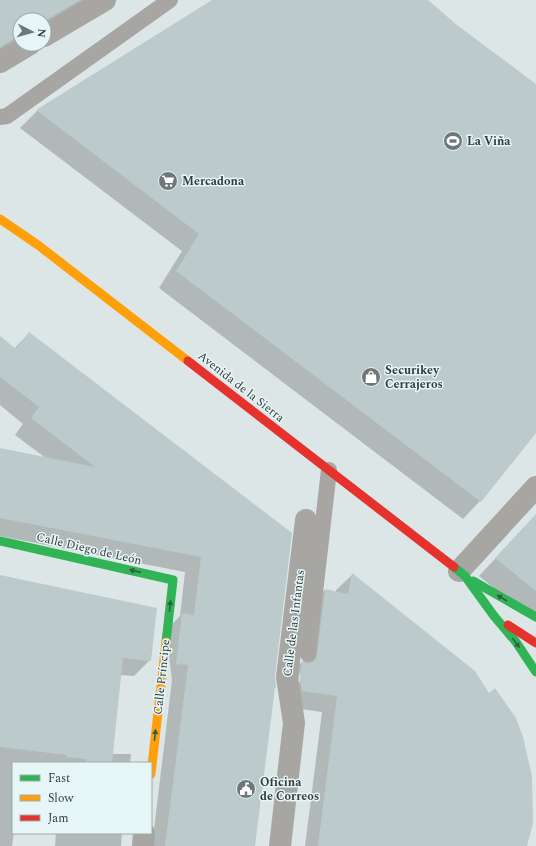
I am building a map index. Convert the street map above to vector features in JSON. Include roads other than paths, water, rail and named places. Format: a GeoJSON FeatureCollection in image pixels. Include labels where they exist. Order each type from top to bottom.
{"type":"FeatureCollection","features":[{"type":"Feature","properties":{"kind":"street"},"geometry":{"type":"LineString","coordinates":[[52,31],[105,0]]}},
{"type":"Feature","properties":{"kind":"street"},"geometry":{"type":"LineString","coordinates":[[0,62],[17,52]]}},
{"type":"Feature","properties":{"kind":"street","name":"Avenida de la Sierra"},"geometry":{"type":"LineString","coordinates":[[0,219],[38,245],[462,573],[536,617]]}},
{"type":"Feature","properties":{"kind":"street"},"geometry":{"type":"LineString","coordinates":[[462,573],[536,487]]}},
{"type":"Feature","properties":{"kind":"street","name":"Calle de las Infantas"},"geometry":{"type":"LineString","coordinates":[[280,846],[294,723],[287,677],[306,520]]}},
{"type":"Feature","properties":{"kind":"street","name":"Calle Diego de León"},"geometry":{"type":"LineString","coordinates":[[0,541],[173,580]]}},
{"type":"Feature","properties":{"kind":"street","name":"Avenida de la Sierra"},"geometry":{"type":"LineString","coordinates":[[462,573],[494,616],[516,642],[536,672]]}},
{"type":"Feature","properties":{"kind":"street","name":"Calle Príncipe"},"geometry":{"type":"LineString","coordinates":[[152,765],[173,580]]}},
{"type":"Feature","properties":{"kind":"street","name":"Avenida de la Sierra"},"geometry":{"type":"LineString","coordinates":[[494,616],[536,643]]}},
{"type":"Feature","properties":{"kind":"street"},"geometry":{"type":"LineString","coordinates":[[143,846],[144,834]]}},
{"type":"Feature","properties":{"kind":"lane"},"geometry":{"type":"LineString","coordinates":[[3,117],[170,0]]}},
{"type":"Feature","properties":{"kind":"lane"},"geometry":{"type":"LineString","coordinates":[[308,654],[329,470]]}},
{"type":"Feature","properties":{"kind":"place","name":"La Viña"},"geometry":{"type":"Point","coordinates":[453,141]}},
{"type":"Feature","properties":{"kind":"place","name":"Mercadona"},"geometry":{"type":"Point","coordinates":[168,181]}},
{"type":"Feature","properties":{"kind":"place","name":"Securikey Cerrajeros"},"geometry":{"type":"Point","coordinates":[371,377]}},
{"type":"Feature","properties":{"kind":"place","name":"Oficina de Correos"},"geometry":{"type":"Point","coordinates":[246,789]}}]}
